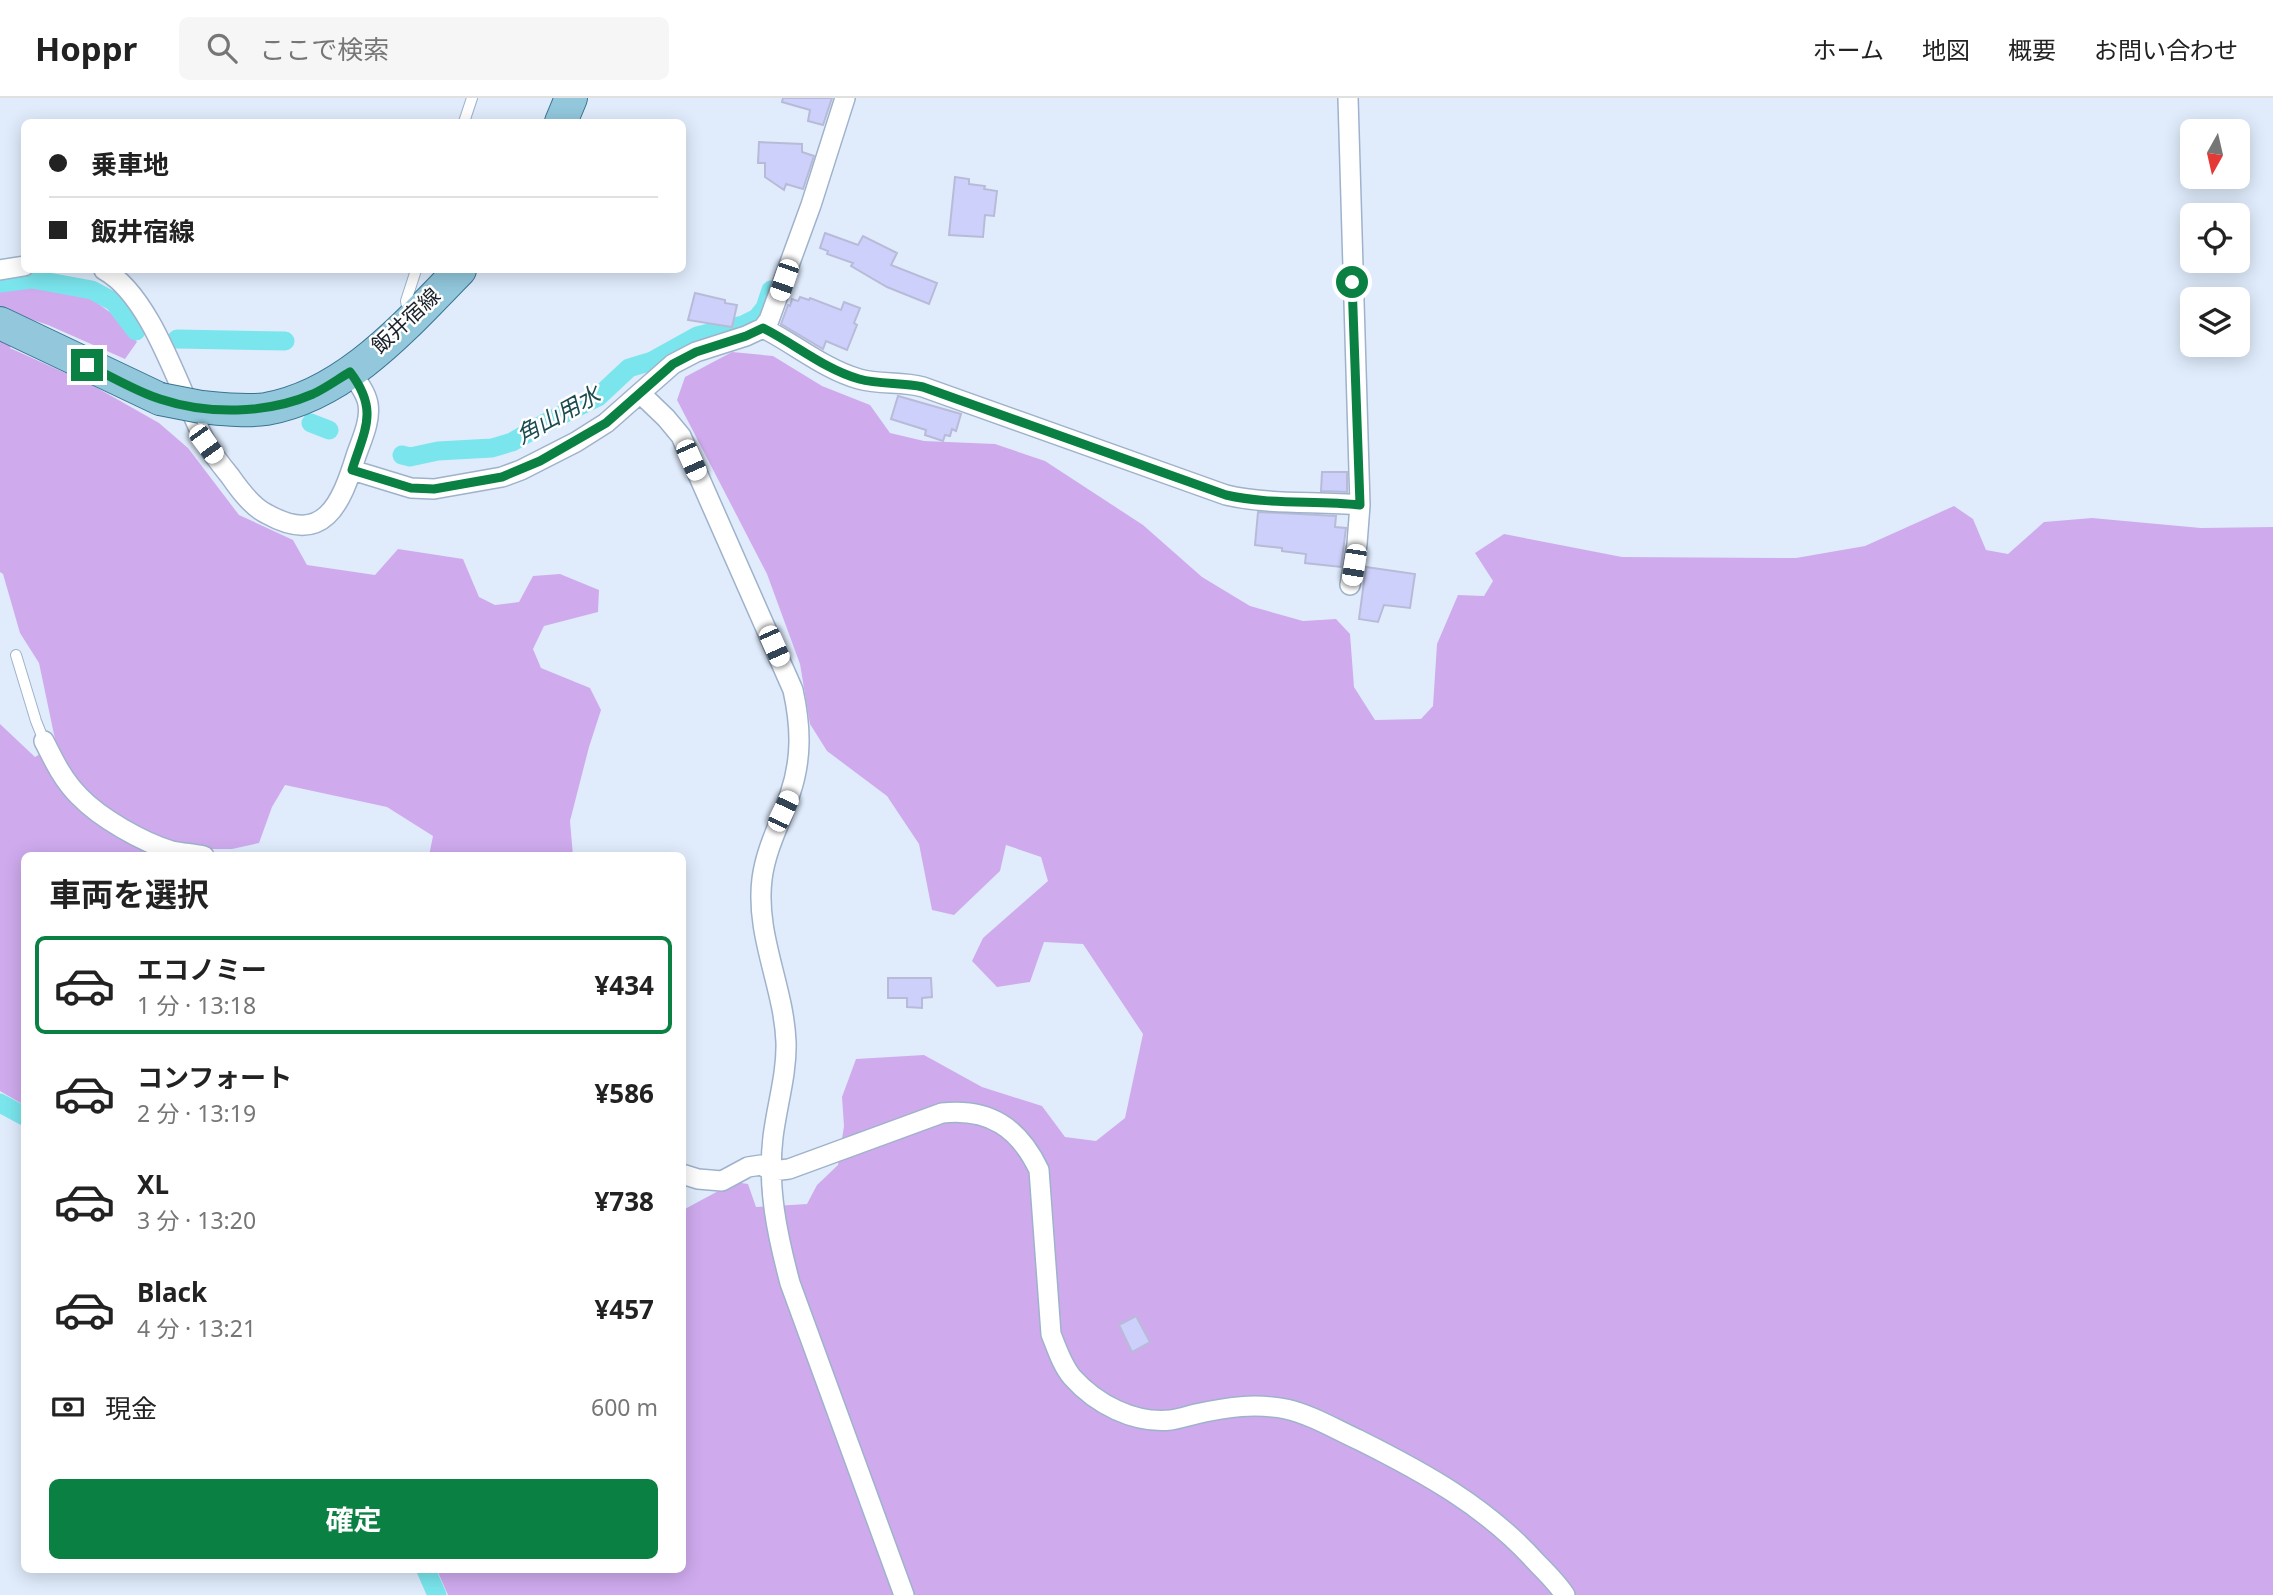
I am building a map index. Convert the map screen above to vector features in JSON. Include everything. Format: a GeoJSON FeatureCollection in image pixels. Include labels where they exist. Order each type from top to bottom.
{"type":"FeatureCollection","features":[{"type":"Feature","properties":{"kind":"main road"},"geometry":{"type":"LineString","coordinates":[[563,119],[571,98]]}},
{"type":"Feature","properties":{"kind":"main road","name":"飯井宿線"},"geometry":{"type":"LineString","coordinates":[[8,327],[160,399],[201,407],[266,409],[314,394],[350,372],[409,322],[457,273]]}},
{"type":"Feature","properties":{"kind":"street"},"geometry":{"type":"LineString","coordinates":[[352,470],[411,488],[434,489],[502,477],[522,470],[576,442],[606,423],[673,364],[696,352],[763,328],[769,320],[811,205],[845,98]]}},
{"type":"Feature","properties":{"kind":"street"},"geometry":{"type":"LineString","coordinates":[[1348,98],[1360,505],[1350,585]]}},
{"type":"Feature","properties":{"kind":"street"},"geometry":{"type":"LineString","coordinates":[[0,270],[21,266]]}},
{"type":"Feature","properties":{"kind":"street"},"geometry":{"type":"LineString","coordinates":[[110,273],[137,299],[150,322],[206,444],[237,487],[263,513],[288,525],[309,527],[328,516],[342,497],[365,429],[368,405],[361,386],[350,372]]}},
{"type":"Feature","properties":{"kind":"street"},"geometry":{"type":"LineString","coordinates":[[763,328],[819,362],[857,378],[923,387],[1226,495],[1254,501],[1310,501],[1360,505]]}},
{"type":"Feature","properties":{"kind":"street"},"geometry":{"type":"LineString","coordinates":[[640,393],[681,436],[793,690],[799,717],[797,767],[790,796],[766,852],[761,882],[765,932],[786,1042],[773,1139],[771,1189],[776,1233],[790,1283],[904,1595]]}},
{"type":"Feature","properties":{"kind":"street"},"geometry":{"type":"LineString","coordinates":[[44,741],[62,774],[80,797],[143,840],[178,852]]}},
{"type":"Feature","properties":{"kind":"street"},"geometry":{"type":"LineString","coordinates":[[686,1175],[722,1181],[748,1167],[761,1165],[772,1171],[789,1169],[942,1113],[961,1111],[1000,1122],[1030,1151],[1039,1170],[1051,1334],[1059,1356],[1071,1375],[1086,1391],[1119,1412],[1156,1421],[1173,1420],[1241,1405],[1266,1406],[1311,1417],[1424,1472],[1449,1488],[1511,1535],[1565,1595]]}},
{"type":"Feature","properties":{"kind":"lane"},"geometry":{"type":"LineString","coordinates":[[465,119],[472,98]]}},
{"type":"Feature","properties":{"kind":"lane"},"geometry":{"type":"LineString","coordinates":[[409,322],[406,301],[415,273]]}},
{"type":"Feature","properties":{"kind":"lane"},"geometry":{"type":"LineString","coordinates":[[16,655],[44,741]]}},
{"type":"Feature","properties":{"kind":"shaded area"},"geometry":{"type":"Polygon","coordinates":[[[23,287],[85,294],[115,316],[137,342],[125,359],[21,316],[10,348],[92,385],[159,423],[188,448],[239,515],[293,540],[307,565],[375,575],[398,549],[463,559],[479,597],[495,605],[519,602],[533,576],[560,574],[599,590],[598,612],[544,626],[533,649],[541,668],[590,688],[601,710],[570,821],[573,852],[430,852],[433,836],[387,807],[285,785],[272,807],[259,843],[232,849],[193,849],[190,852],[21,852],[21,1103],[0,1091],[0,724],[35,757],[56,744],[39,663],[20,633],[3,574],[0,572],[0,291],[23,287]]]}},
{"type":"Feature","properties":{"kind":"shaded area"},"geometry":{"type":"Polygon","coordinates":[[[732,352],[773,356],[822,386],[870,405],[890,433],[924,441],[995,444],[1045,461],[1143,525],[1202,577],[1250,606],[1303,621],[1336,619],[1350,634],[1354,687],[1375,720],[1421,719],[1433,706],[1437,644],[1458,595],[1484,596],[1493,581],[1475,553],[1504,534],[1622,557],[1796,558],[1865,546],[1954,506],[1973,519],[1986,550],[2008,554],[2044,522],[2092,518],[2201,528],[2273,527],[2273,1595],[448,1595],[438,1573],[686,1573],[686,1208],[735,1182],[748,1184],[756,1207],[807,1204],[817,1185],[838,1165],[844,1126],[842,1097],[856,1059],[924,1055],[982,1087],[1042,1106],[1065,1137],[1096,1141],[1125,1118],[1143,1034],[1083,944],[1044,942],[1030,982],[997,987],[972,961],[983,938],[1048,881],[1041,857],[1006,845],[1000,871],[954,915],[932,910],[919,844],[887,796],[827,751],[810,724],[800,664],[767,574],[677,400],[685,377],[732,352]]]}},
{"type":"Feature","properties":{"kind":"building"},"geometry":{"type":"Polygon","coordinates":[[[783,98],[832,98],[823,125],[808,121],[810,110],[782,102],[783,98]]]}},
{"type":"Feature","properties":{"kind":"building"},"geometry":{"type":"Polygon","coordinates":[[[759,142],[802,144],[802,152],[814,156],[803,189],[786,184],[784,190],[765,177],[765,163],[758,163],[759,142]]]}},
{"type":"Feature","properties":{"kind":"building"},"geometry":{"type":"Polygon","coordinates":[[[955,177],[969,179],[969,184],[997,191],[994,216],[985,215],[983,237],[949,235],[955,177]]]}},
{"type":"Feature","properties":{"kind":"building"},"geometry":{"type":"Polygon","coordinates":[[[825,233],[858,245],[863,236],[897,253],[891,265],[937,283],[929,304],[887,287],[851,266],[853,263],[827,254],[828,251],[820,248],[825,233]]]}},
{"type":"Feature","properties":{"kind":"building"},"geometry":{"type":"Polygon","coordinates":[[[695,293],[737,305],[732,327],[688,320],[695,293]]]}},
{"type":"Feature","properties":{"kind":"building"},"geometry":{"type":"Polygon","coordinates":[[[800,297],[841,310],[844,302],[860,308],[854,323],[857,325],[847,350],[826,341],[823,349],[781,324],[792,299],[798,301],[800,297]]]}},
{"type":"Feature","properties":{"kind":"building"},"geometry":{"type":"Polygon","coordinates":[[[898,396],[961,414],[956,431],[952,429],[950,436],[945,435],[943,441],[925,435],[926,430],[891,419],[898,396]]]}},
{"type":"Feature","properties":{"kind":"building"},"geometry":{"type":"Polygon","coordinates":[[[1322,472],[1347,472],[1347,492],[1321,491],[1322,472]]]}},
{"type":"Feature","properties":{"kind":"building"},"geometry":{"type":"Polygon","coordinates":[[[1258,512],[1336,516],[1335,527],[1346,528],[1341,567],[1305,563],[1306,554],[1255,545],[1258,512]]]}},
{"type":"Feature","properties":{"kind":"building"},"geometry":{"type":"Polygon","coordinates":[[[1366,567],[1415,574],[1410,608],[1384,605],[1378,622],[1359,619],[1366,567]]]}},
{"type":"Feature","properties":{"kind":"building"},"geometry":{"type":"Polygon","coordinates":[[[888,978],[931,978],[932,997],[922,998],[922,1008],[907,1007],[907,998],[888,998],[888,978]]]}},
{"type":"Feature","properties":{"kind":"building"},"geometry":{"type":"Polygon","coordinates":[[[1136,1316],[1150,1342],[1132,1352],[1119,1325],[1136,1316]]]}},
{"type":"Feature","properties":{"kind":"waterway","name":"角山用水"},"geometry":{"type":"LineString","coordinates":[[0,283],[32,279],[92,290],[114,302],[136,331]]}},
{"type":"Feature","properties":{"kind":"waterway","name":"角山用水"},"geometry":{"type":"LineString","coordinates":[[402,455],[410,457],[438,451],[492,448],[512,442],[598,397],[629,368],[652,361],[697,336],[743,325],[757,318],[765,308],[771,290]]}},
{"type":"Feature","properties":{"kind":"waterway","name":"角山用水"},"geometry":{"type":"LineString","coordinates":[[177,339],[285,341]]}},
{"type":"Feature","properties":{"kind":"waterway","name":"角山用水"},"geometry":{"type":"LineString","coordinates":[[311,423],[329,430]]}},
{"type":"Feature","properties":{"kind":"waterway","name":"角山用水"},"geometry":{"type":"LineString","coordinates":[[0,1103],[21,1114]]}},
{"type":"Feature","properties":{"kind":"waterway","name":"角山用水"},"geometry":{"type":"LineString","coordinates":[[427,1573],[437,1595]]}},
{"type":"Feature","properties":{"kind":"route"},"geometry":{"type":"LineString","coordinates":[[87,365],[160,399],[233,410],[266,409],[314,394],[350,372],[361,386],[368,405],[365,429],[352,470],[411,488],[434,489],[502,477],[522,470],[606,423],[673,364],[696,352],[763,328],[797,346],[819,362],[857,378],[923,387],[1226,495],[1254,501],[1310,501],[1360,505],[1352,282]]}}]}
